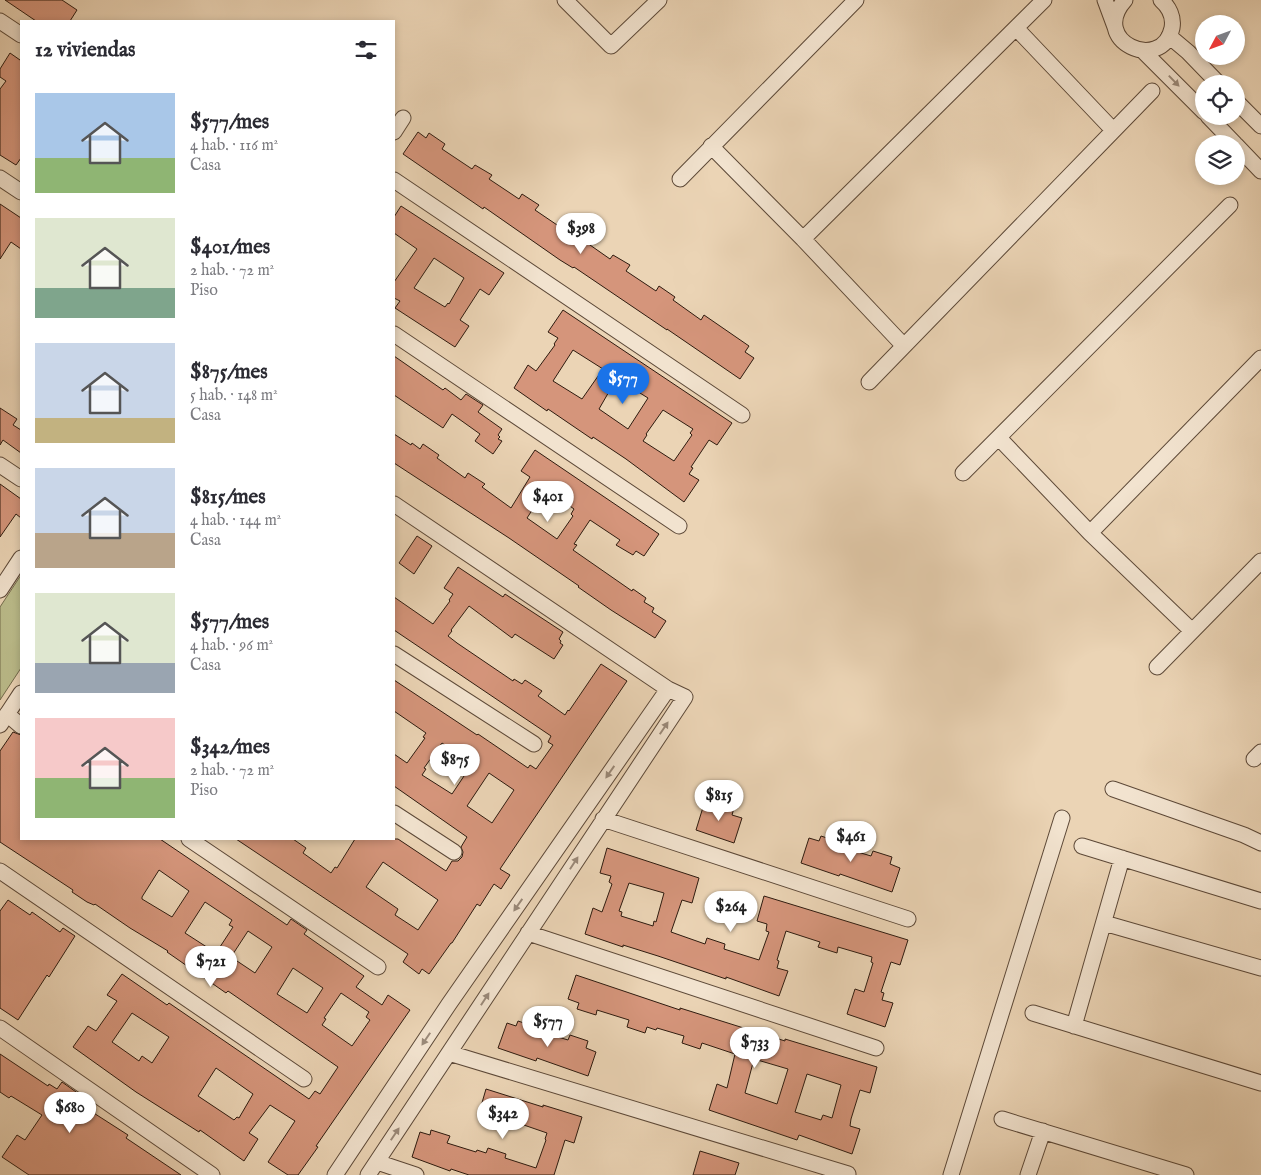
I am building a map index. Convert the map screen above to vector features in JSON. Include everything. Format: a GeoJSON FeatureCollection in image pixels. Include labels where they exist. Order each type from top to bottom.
{"type":"FeatureCollection","features":[{"type":"Feature","properties":{"kind":"street"},"geometry":{"type":"LineString","coordinates":[[565,0],[611,46],[659,0]]}},
{"type":"Feature","properties":{"kind":"street"},"geometry":{"type":"LineString","coordinates":[[680,179],[856,0]]}},
{"type":"Feature","properties":{"kind":"street"},"geometry":{"type":"LineString","coordinates":[[803,239],[1044,0]]}},
{"type":"Feature","properties":{"kind":"street"},"geometry":{"type":"LineString","coordinates":[[1105,0],[1117,34],[1128,46],[1142,51],[1158,47],[1169,36],[1172,23],[1168,3]]}},
{"type":"Feature","properties":{"kind":"street"},"geometry":{"type":"LineString","coordinates":[[1117,34],[1115,20],[1119,2]]}},
{"type":"Feature","properties":{"kind":"street"},"geometry":{"type":"LineString","coordinates":[[0,21],[20,35]]}},
{"type":"Feature","properties":{"kind":"street"},"geometry":{"type":"LineString","coordinates":[[1016,28],[1114,130]]}},
{"type":"Feature","properties":{"kind":"street"},"geometry":{"type":"LineString","coordinates":[[1169,36],[1210,75]]}},
{"type":"Feature","properties":{"kind":"street"},"geometry":{"type":"LineString","coordinates":[[1142,51],[1195,103]]}},
{"type":"Feature","properties":{"kind":"street"},"geometry":{"type":"LineString","coordinates":[[869,382],[1152,91]]}},
{"type":"Feature","properties":{"kind":"street"},"geometry":{"type":"LineString","coordinates":[[1245,110],[1261,126]]}},
{"type":"Feature","properties":{"kind":"street"},"geometry":{"type":"LineString","coordinates":[[395,130],[403,118]]}},
{"type":"Feature","properties":{"kind":"street"},"geometry":{"type":"LineString","coordinates":[[1217,125],[1227,135]]}},
{"type":"Feature","properties":{"kind":"street"},"geometry":{"type":"LineString","coordinates":[[711,146],[803,239],[904,346]]}},
{"type":"Feature","properties":{"kind":"street"},"geometry":{"type":"LineString","coordinates":[[1245,154],[1261,171]]}},
{"type":"Feature","properties":{"kind":"street"},"geometry":{"type":"LineString","coordinates":[[0,178],[20,191]]}},
{"type":"Feature","properties":{"kind":"street"},"geometry":{"type":"LineString","coordinates":[[395,181],[742,415]]}},
{"type":"Feature","properties":{"kind":"street"},"geometry":{"type":"LineString","coordinates":[[964,473],[1230,205]]}},
{"type":"Feature","properties":{"kind":"street"},"geometry":{"type":"LineString","coordinates":[[395,335],[679,526]]}},
{"type":"Feature","properties":{"kind":"street"},"geometry":{"type":"LineString","coordinates":[[1090,533],[1261,358]]}},
{"type":"Feature","properties":{"kind":"street"},"geometry":{"type":"LineString","coordinates":[[999,438],[1090,533],[1192,632]]}},
{"type":"Feature","properties":{"kind":"street"},"geometry":{"type":"LineString","coordinates":[[0,465],[20,478]]}},
{"type":"Feature","properties":{"kind":"street"},"geometry":{"type":"LineString","coordinates":[[368,1175],[684,697],[668,689],[395,505]]}},
{"type":"Feature","properties":{"kind":"street"},"geometry":{"type":"LineString","coordinates":[[0,590],[20,560]]}},
{"type":"Feature","properties":{"kind":"street"},"geometry":{"type":"LineString","coordinates":[[1157,668],[1261,561]]}},
{"type":"Feature","properties":{"kind":"street"},"geometry":{"type":"LineString","coordinates":[[395,655],[534,744]]}},
{"type":"Feature","properties":{"kind":"street"},"geometry":{"type":"LineString","coordinates":[[335,1175],[449,1004],[668,689]]}},
{"type":"Feature","properties":{"kind":"street"},"geometry":{"type":"LineString","coordinates":[[20,695],[4,720],[20,726]]}},
{"type":"Feature","properties":{"kind":"street"},"geometry":{"type":"LineString","coordinates":[[1113,789],[1261,843]]}},
{"type":"Feature","properties":{"kind":"street"},"geometry":{"type":"LineString","coordinates":[[395,814],[454,852]]}},
{"type":"Feature","properties":{"kind":"street"},"geometry":{"type":"LineString","coordinates":[[951,1175],[1062,818]]}},
{"type":"Feature","properties":{"kind":"street"},"geometry":{"type":"LineString","coordinates":[[603,819],[908,919]]}},
{"type":"Feature","properties":{"kind":"street"},"geometry":{"type":"LineString","coordinates":[[190,840],[378,966]]}},
{"type":"Feature","properties":{"kind":"street"},"geometry":{"type":"LineString","coordinates":[[1082,846],[1261,901]]}},
{"type":"Feature","properties":{"kind":"street"},"geometry":{"type":"LineString","coordinates":[[1074,1026],[1122,858]]}},
{"type":"Feature","properties":{"kind":"street"},"geometry":{"type":"LineString","coordinates":[[0,871],[304,1079]]}},
{"type":"Feature","properties":{"kind":"street"},"geometry":{"type":"LineString","coordinates":[[1104,923],[1261,968]]}},
{"type":"Feature","properties":{"kind":"street"},"geometry":{"type":"LineString","coordinates":[[528,933],[876,1048]]}},
{"type":"Feature","properties":{"kind":"street"},"geometry":{"type":"LineString","coordinates":[[449,1004],[471,1019]]}},
{"type":"Feature","properties":{"kind":"street"},"geometry":{"type":"LineString","coordinates":[[1033,1013],[1261,1083]]}},
{"type":"Feature","properties":{"kind":"street"},"geometry":{"type":"LineString","coordinates":[[0,1028],[212,1175]]}},
{"type":"Feature","properties":{"kind":"street"},"geometry":{"type":"LineString","coordinates":[[449,1053],[848,1174]]}},
{"type":"Feature","properties":{"kind":"street"},"geometry":{"type":"LineString","coordinates":[[1002,1119],[1186,1175]]}},
{"type":"Feature","properties":{"kind":"street"},"geometry":{"type":"LineString","coordinates":[[1028,1175],[1042,1131]]}},
{"type":"Feature","properties":{"kind":"street"},"geometry":{"type":"LineString","coordinates":[[377,1162],[416,1175]]}},
{"type":"Feature","properties":{"kind":"green space"},"geometry":{"type":"Polygon","coordinates":[[[20,577],[20,670],[0,700],[0,607],[20,577]]]}},
{"type":"Feature","properties":{"kind":"building"},"geometry":{"type":"Polygon","coordinates":[[[5,0],[62,0],[77,10],[71,20],[35,20],[5,0]]]}},
{"type":"Feature","properties":{"kind":"building"},"geometry":{"type":"Polygon","coordinates":[[[10,53],[20,60],[20,159],[16,165],[0,155],[0,89],[6,81],[0,77],[0,69],[10,53]]]}},
{"type":"Feature","properties":{"kind":"building"},"geometry":{"type":"Polygon","coordinates":[[[418,132],[426,138],[429,133],[445,144],[442,149],[472,169],[475,165],[492,175],[489,179],[519,199],[522,194],[539,205],[535,210],[563,229],[566,224],[582,235],[580,238],[610,259],[613,255],[630,265],[626,271],[656,291],[659,286],[675,297],[673,300],[701,320],[704,315],[749,346],[745,352],[754,358],[740,379],[403,154],[418,132]]]}},
{"type":"Feature","properties":{"kind":"building"},"geometry":{"type":"Polygon","coordinates":[[[0,204],[20,217],[20,248],[11,242],[0,259],[0,204]]]}},
{"type":"Feature","properties":{"kind":"building"},"geometry":{"type":"Polygon","coordinates":[[[401,206],[504,273],[489,295],[480,289],[460,320],[469,326],[455,347],[395,308],[400,301],[395,298],[395,281],[417,249],[395,234],[395,215],[401,206]],[[434,258],[414,288],[445,307],[449,304],[464,278],[434,258]]]}},
{"type":"Feature","properties":{"kind":"building"},"geometry":{"type":"Polygon","coordinates":[[[563,310],[732,423],[717,445],[709,440],[691,467],[693,468],[689,474],[699,480],[684,502],[626,459],[593,437],[592,439],[548,409],[547,411],[514,388],[528,365],[536,371],[555,345],[558,338],[548,332],[563,310]],[[573,350],[553,381],[582,399],[603,369],[573,350]],[[619,380],[616,384],[614,383],[599,409],[628,429],[648,398],[619,380]],[[663,410],[643,441],[674,461],[692,435],[690,433],[693,429],[663,410]]]}},
{"type":"Feature","properties":{"kind":"building"},"geometry":{"type":"Polygon","coordinates":[[[395,357],[443,390],[445,388],[461,400],[466,394],[483,405],[478,412],[502,429],[498,439],[502,441],[493,454],[475,441],[480,434],[452,414],[443,428],[395,396],[395,357]]]}},
{"type":"Feature","properties":{"kind":"building"},"geometry":{"type":"Polygon","coordinates":[[[0,408],[17,419],[13,425],[20,429],[20,452],[3,440],[0,445],[0,408]]]}},
{"type":"Feature","properties":{"kind":"building"},"geometry":{"type":"Polygon","coordinates":[[[395,435],[420,449],[423,444],[439,455],[437,458],[465,478],[468,473],[485,484],[482,487],[511,508],[530,477],[521,471],[535,450],[659,534],[644,556],[636,551],[633,555],[616,545],[620,540],[590,520],[574,544],[577,545],[573,550],[632,591],[633,589],[646,598],[644,602],[654,608],[652,612],[666,621],[655,638],[611,610],[509,538],[395,464],[395,435]],[[546,489],[527,518],[557,539],[573,516],[571,514],[574,509],[546,489]]]}},
{"type":"Feature","properties":{"kind":"building"},"geometry":{"type":"Polygon","coordinates":[[[0,484],[20,498],[20,517],[16,514],[0,537],[0,484]]]}},
{"type":"Feature","properties":{"kind":"building"},"geometry":{"type":"Polygon","coordinates":[[[417,536],[432,546],[414,574],[399,563],[417,536]]]}},
{"type":"Feature","properties":{"kind":"building"},"geometry":{"type":"Polygon","coordinates":[[[458,567],[503,597],[505,594],[563,632],[559,639],[563,645],[554,659],[515,634],[512,638],[469,606],[448,636],[513,681],[514,679],[522,684],[525,680],[542,691],[538,696],[565,715],[601,664],[627,681],[500,869],[510,875],[501,889],[494,884],[480,906],[477,904],[429,974],[422,969],[419,974],[403,962],[408,954],[237,840],[294,840],[306,848],[303,853],[331,873],[335,867],[337,868],[354,840],[398,839],[446,871],[452,861],[458,861],[462,857],[461,847],[467,837],[395,787],[395,755],[407,763],[425,738],[423,737],[426,733],[395,712],[395,681],[528,768],[530,765],[536,769],[553,745],[548,742],[551,736],[395,631],[395,598],[433,624],[453,594],[444,588],[458,567]],[[442,743],[424,768],[426,769],[422,775],[452,794],[472,764],[442,743]],[[489,773],[467,806],[492,823],[514,790],[489,773]],[[383,862],[366,887],[398,909],[395,915],[418,930],[438,900],[383,862]]]}},
{"type":"Feature","properties":{"kind":"building"},"geometry":{"type":"Polygon","coordinates":[[[13,732],[20,735],[20,840],[161,840],[287,925],[291,919],[307,930],[304,934],[364,976],[356,987],[382,1005],[388,995],[410,1010],[298,1175],[288,1175],[268,1162],[295,1121],[270,1105],[249,1133],[258,1139],[244,1161],[200,1130],[199,1132],[136,1092],[73,1047],[88,1026],[96,1031],[117,1001],[107,995],[122,974],[167,1005],[169,1003],[309,1099],[315,1091],[320,1094],[338,1067],[228,991],[226,993],[168,951],[95,904],[87,902],[72,892],[73,890],[0,842],[0,751],[13,732]],[[159,870],[142,899],[172,917],[189,891],[159,870]],[[205,902],[185,933],[216,953],[233,927],[229,925],[232,920],[205,902]],[[248,931],[231,957],[255,973],[272,947],[248,931]],[[293,968],[277,994],[307,1013],[323,988],[293,968]],[[341,993],[324,1018],[326,1019],[322,1025],[352,1046],[370,1020],[366,1017],[369,1012],[341,993]],[[132,1013],[112,1042],[139,1061],[142,1056],[152,1063],[169,1037],[132,1013]],[[216,1068],[198,1096],[234,1120],[237,1117],[239,1118],[253,1094],[216,1068]]]}},
{"type":"Feature","properties":{"kind":"building"},"geometry":{"type":"Polygon","coordinates":[[[715,802],[734,808],[732,815],[742,818],[734,843],[696,830],[704,804],[714,807],[715,802]]]}},
{"type":"Feature","properties":{"kind":"building"},"geometry":{"type":"Polygon","coordinates":[[[821,836],[839,842],[838,846],[871,856],[873,851],[892,857],[890,864],[900,868],[892,892],[801,863],[809,838],[819,841],[821,836]]]}},
{"type":"Feature","properties":{"kind":"building"},"geometry":{"type":"Polygon","coordinates":[[[607,848],[699,878],[692,903],[682,900],[671,932],[705,944],[707,938],[725,944],[724,949],[759,960],[769,932],[766,931],[767,924],[757,921],[764,896],[908,940],[900,965],[891,962],[881,992],[884,993],[882,1000],[893,1003],[885,1027],[847,1014],[855,989],[864,992],[873,963],[871,962],[872,957],[838,947],[837,953],[818,947],[820,942],[786,931],[777,960],[779,961],[777,968],[788,971],[779,996],[726,977],[726,979],[585,934],[593,908],[602,912],[612,884],[609,882],[611,876],[600,873],[607,848]],[[629,883],[619,911],[622,912],[621,916],[653,926],[654,921],[656,922],[664,893],[629,883]]]}},
{"type":"Feature","properties":{"kind":"building"},"geometry":{"type":"Polygon","coordinates":[[[8,900],[30,915],[32,912],[60,932],[63,928],[75,936],[49,977],[47,975],[18,1020],[0,1008],[0,911],[8,900]]]}},
{"type":"Feature","properties":{"kind":"building"},"geometry":{"type":"Polygon","coordinates":[[[576,975],[680,1010],[680,1008],[877,1067],[870,1093],[860,1090],[851,1119],[850,1126],[860,1129],[852,1154],[799,1135],[797,1140],[709,1110],[717,1084],[727,1088],[735,1054],[702,1043],[700,1049],[682,1043],[684,1036],[657,1028],[656,1030],[647,1027],[645,1033],[627,1027],[629,1020],[597,1010],[596,1015],[577,1009],[579,1003],[568,999],[576,975]],[[754,1059],[745,1093],[777,1104],[788,1069],[754,1059]],[[807,1074],[795,1112],[821,1120],[823,1115],[832,1118],[841,1085],[807,1074]]]}},
{"type":"Feature","properties":{"kind":"building"},"geometry":{"type":"Polygon","coordinates":[[[518,1021],[536,1027],[535,1030],[568,1040],[570,1035],[588,1041],[586,1048],[596,1052],[588,1076],[537,1058],[536,1061],[498,1048],[507,1023],[516,1026],[518,1021]]]}},
{"type":"Feature","properties":{"kind":"building"},"geometry":{"type":"Polygon","coordinates":[[[0,1054],[48,1086],[49,1084],[57,1089],[62,1082],[93,1104],[89,1110],[128,1135],[126,1138],[181,1175],[29,1175],[2,1157],[17,1135],[25,1140],[42,1115],[11,1096],[9,1098],[0,1092],[0,1054]]]}},
{"type":"Feature","properties":{"kind":"building"},"geometry":{"type":"Polygon","coordinates":[[[486,1089],[582,1117],[574,1143],[565,1140],[554,1175],[469,1175],[451,1169],[450,1171],[412,1157],[420,1132],[430,1135],[431,1130],[450,1136],[447,1143],[476,1152],[477,1150],[486,1153],[488,1148],[506,1154],[505,1158],[536,1168],[547,1133],[518,1123],[517,1127],[508,1124],[506,1129],[488,1123],[489,1117],[479,1113],[486,1089]]]}},
{"type":"Feature","properties":{"kind":"building"},"geometry":{"type":"Polygon","coordinates":[[[700,1151],[739,1163],[735,1175],[693,1175],[700,1151]]]}}]}
